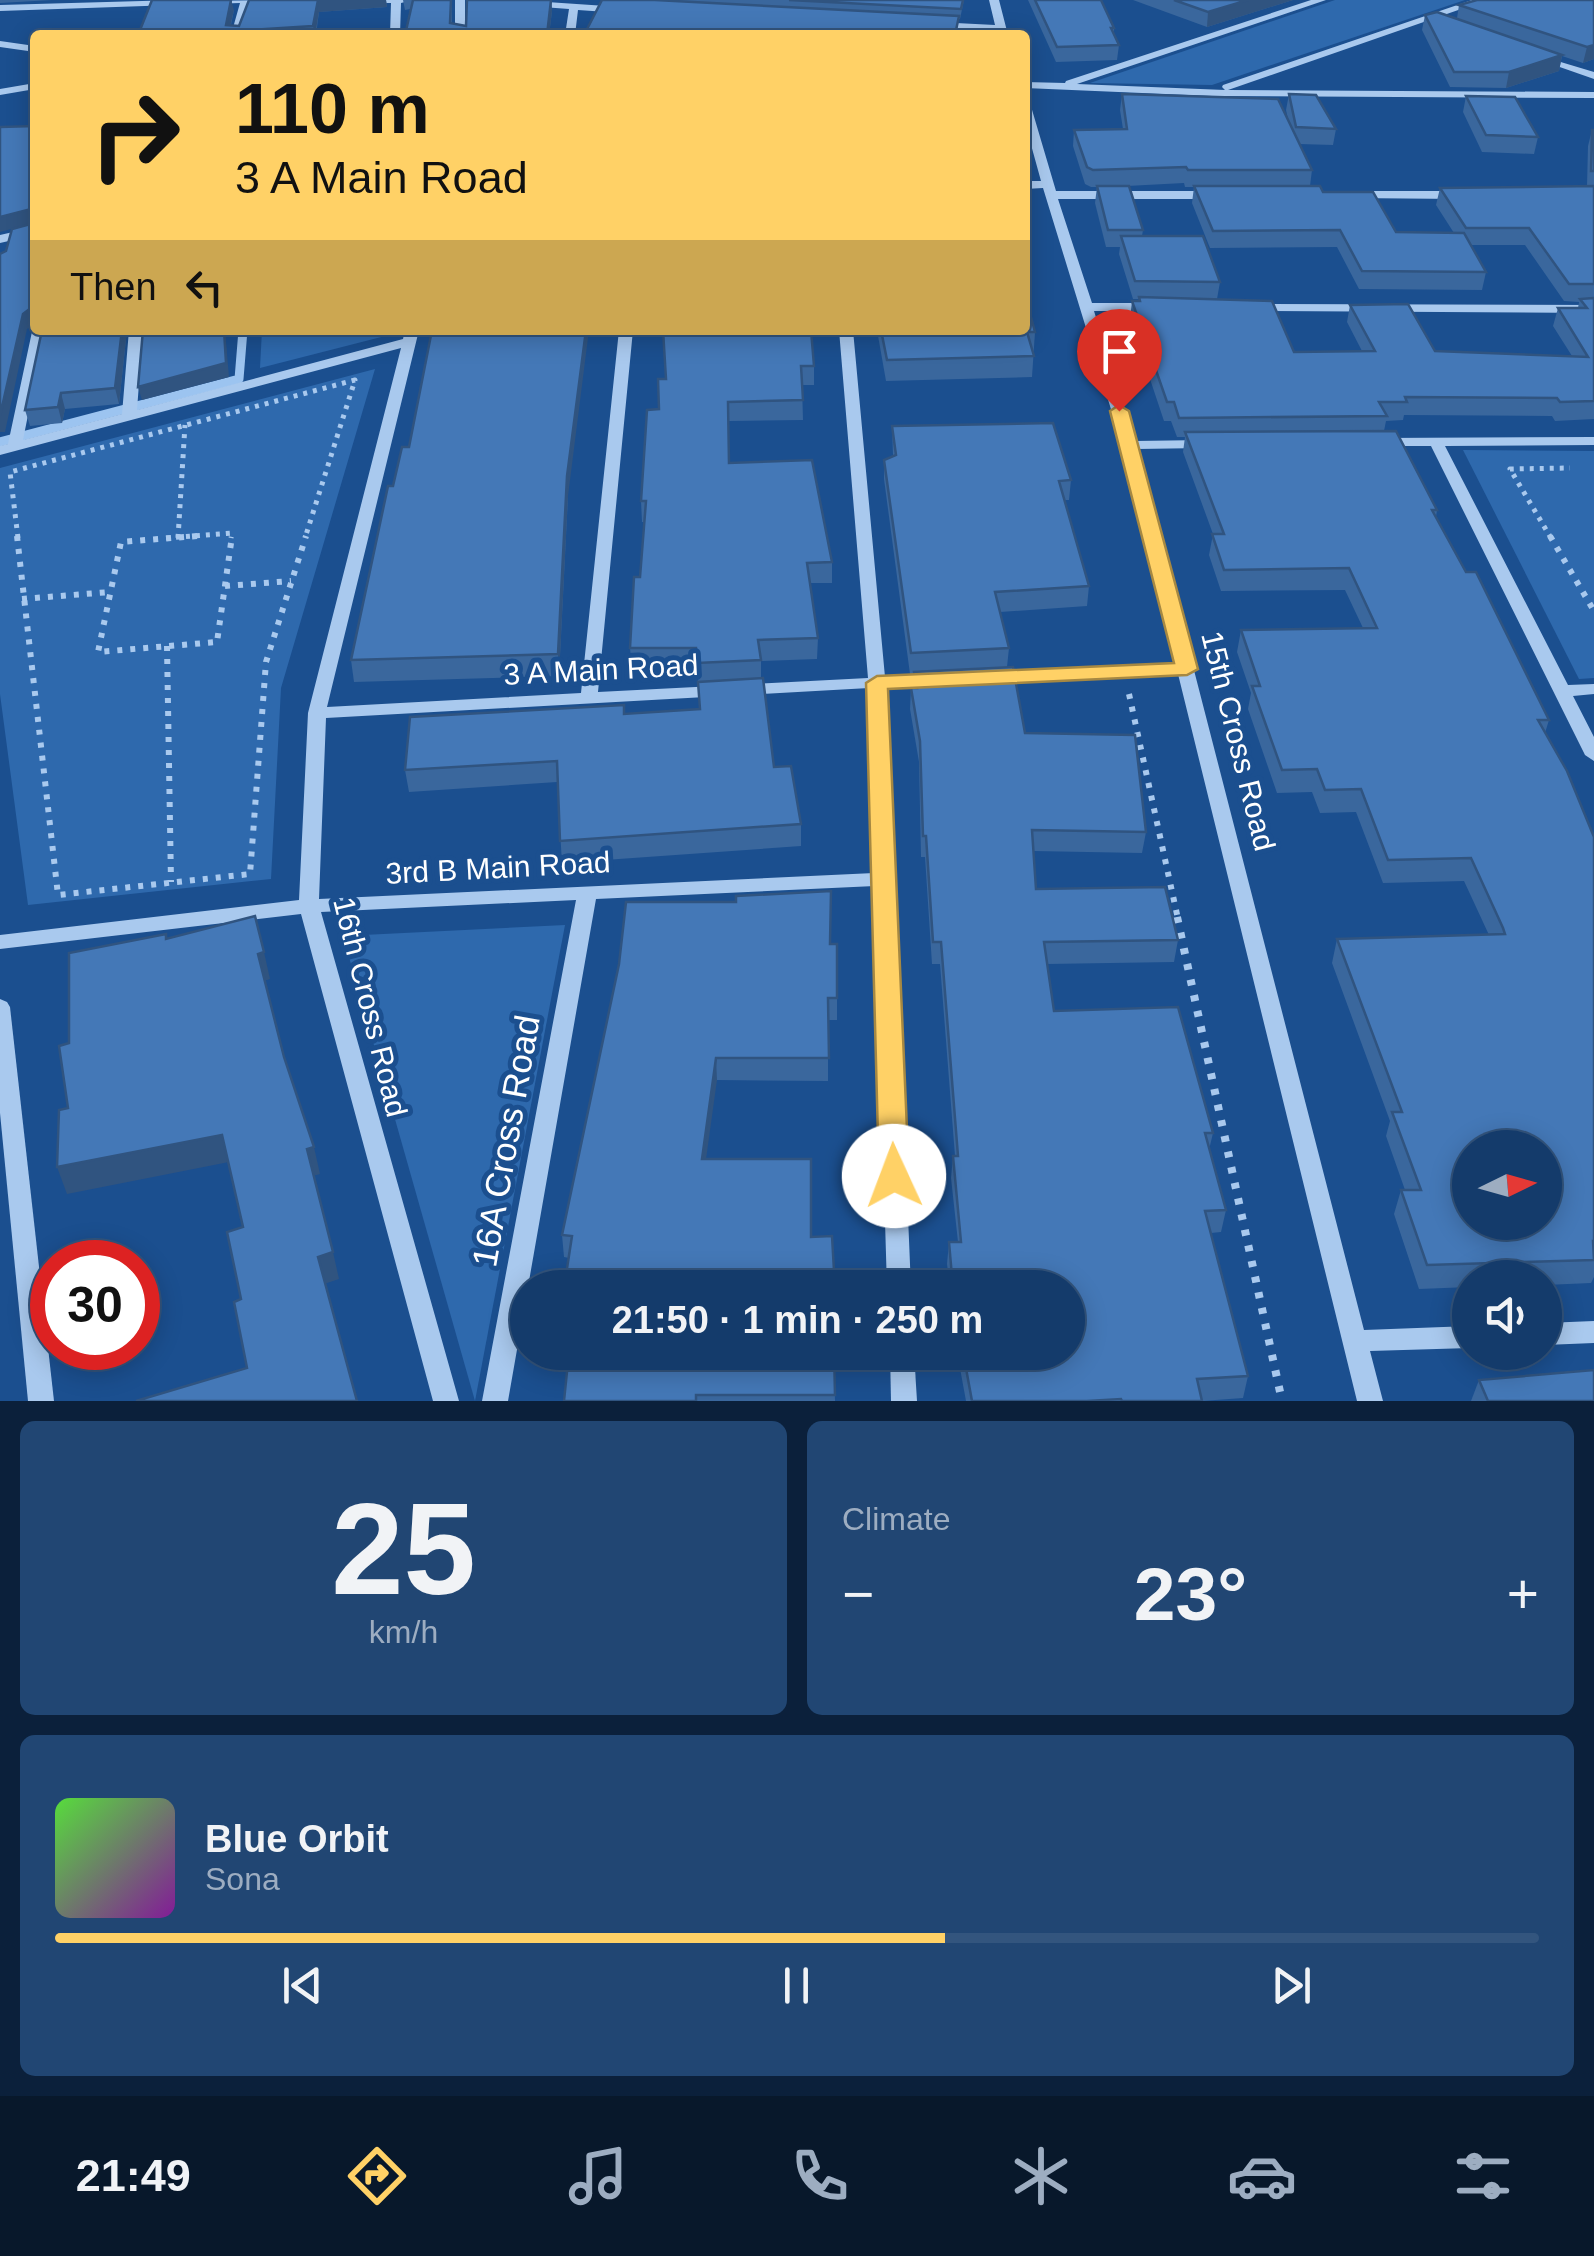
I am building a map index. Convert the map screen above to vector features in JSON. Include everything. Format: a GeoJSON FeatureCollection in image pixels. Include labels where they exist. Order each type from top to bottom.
{"type":"FeatureCollection","features":[{"type":"Feature","properties":{"kind":"street"},"geometry":{"type":"LineString","coordinates":[[237,30],[246,0]]}},
{"type":"Feature","properties":{"kind":"street"},"geometry":{"type":"LineString","coordinates":[[0,8],[26,4],[290,0]]}},
{"type":"Feature","properties":{"kind":"street"},"geometry":{"type":"LineString","coordinates":[[343,0],[408,0]]}},
{"type":"Feature","properties":{"kind":"street"},"geometry":{"type":"LineString","coordinates":[[395,30],[396,0]]}},
{"type":"Feature","properties":{"kind":"street"},"geometry":{"type":"LineString","coordinates":[[460,30],[461,0],[480,1]]}},
{"type":"Feature","properties":{"kind":"street"},"geometry":{"type":"LineString","coordinates":[[994,0],[1002,30]]}},
{"type":"Feature","properties":{"kind":"street"},"geometry":{"type":"LineString","coordinates":[[1059,87],[1321,0]]}},
{"type":"Feature","properties":{"kind":"street"},"geometry":{"type":"LineString","coordinates":[[1212,92],[1482,0]]}},
{"type":"Feature","properties":{"kind":"street"},"geometry":{"type":"LineString","coordinates":[[518,4],[628,10]]}},
{"type":"Feature","properties":{"kind":"street"},"geometry":{"type":"LineString","coordinates":[[571,30],[574,7]]}},
{"type":"Feature","properties":{"kind":"street"},"geometry":{"type":"LineString","coordinates":[[1430,18],[1448,24]]}},
{"type":"Feature","properties":{"kind":"street"},"geometry":{"type":"LineString","coordinates":[[924,24],[991,30]]}},
{"type":"Feature","properties":{"kind":"street"},"geometry":{"type":"LineString","coordinates":[[0,44],[30,48]]}},
{"type":"Feature","properties":{"kind":"street"},"geometry":{"type":"LineString","coordinates":[[1521,50],[1594,76]]}},
{"type":"Feature","properties":{"kind":"street"},"geometry":{"type":"LineString","coordinates":[[1030,85],[1212,92],[1594,96]]}},
{"type":"Feature","properties":{"kind":"street"},"geometry":{"type":"LineString","coordinates":[[0,92],[30,87]]}},
{"type":"Feature","properties":{"kind":"street","name":"15th Cross Road"},"geometry":{"type":"LineString","coordinates":[[1030,122],[1048,190],[1090,307],[1129,445],[1370,1401]]}},
{"type":"Feature","properties":{"kind":"street"},"geometry":{"type":"LineString","coordinates":[[1030,186],[1048,190],[1238,195]]}},
{"type":"Feature","properties":{"kind":"street"},"geometry":{"type":"LineString","coordinates":[[1337,195],[1476,195]]}},
{"type":"Feature","properties":{"kind":"street"},"geometry":{"type":"LineString","coordinates":[[4,243],[30,233]]}},
{"type":"Feature","properties":{"kind":"street"},"geometry":{"type":"LineString","coordinates":[[1090,307],[1179,308]]}},
{"type":"Feature","properties":{"kind":"street"},"geometry":{"type":"LineString","coordinates":[[1238,308],[1594,309]]}},
{"type":"Feature","properties":{"kind":"street"},"geometry":{"type":"LineString","coordinates":[[37,335],[8,449],[410,336]]}},
{"type":"Feature","properties":{"kind":"street"},"geometry":{"type":"LineString","coordinates":[[130,415],[136,335]]}},
{"type":"Feature","properties":{"kind":"street"},"geometry":{"type":"LineString","coordinates":[[590,698],[626,335]]}},
{"type":"Feature","properties":{"kind":"street"},"geometry":{"type":"LineString","coordinates":[[846,335],[877,683],[880,879],[898,1270]]}},
{"type":"Feature","properties":{"kind":"street","name":"16th Cross Road"},"geometry":{"type":"LineString","coordinates":[[410,336],[317,713],[308,906],[446,1401]]}},
{"type":"Feature","properties":{"kind":"street"},"geometry":{"type":"LineString","coordinates":[[1359,442],[1594,442]]}},
{"type":"Feature","properties":{"kind":"street"},"geometry":{"type":"LineString","coordinates":[[1436,442],[1594,755]]}},
{"type":"Feature","properties":{"kind":"street"},"geometry":{"type":"LineString","coordinates":[[1129,445],[1224,444]]}},
{"type":"Feature","properties":{"kind":"street","name":"3 A Main Road"},"geometry":{"type":"LineString","coordinates":[[317,713],[1187,669]]}},
{"type":"Feature","properties":{"kind":"street"},"geometry":{"type":"LineString","coordinates":[[1562,691],[1594,689]]}},
{"type":"Feature","properties":{"kind":"street","name":"3rd B Main Road"},"geometry":{"type":"LineString","coordinates":[[0,942],[308,906],[880,879]]}},
{"type":"Feature","properties":{"kind":"street","name":"16A Cross Road"},"geometry":{"type":"LineString","coordinates":[[495,1401],[586,894]]}},
{"type":"Feature","properties":{"kind":"street"},"geometry":{"type":"LineString","coordinates":[[0,1008],[41,1401]]}},
{"type":"Feature","properties":{"kind":"street"},"geometry":{"type":"LineString","coordinates":[[1562,1333],[1594,1332]]}},
{"type":"Feature","properties":{"kind":"street"},"geometry":{"type":"LineString","coordinates":[[1354,1342],[1452,1339]]}},
{"type":"Feature","properties":{"kind":"street"},"geometry":{"type":"LineString","coordinates":[[903,1370],[904,1401]]}},
{"type":"Feature","properties":{"kind":"path"},"geometry":{"type":"LineString","coordinates":[[355,380],[266,662],[250,874],[58,896],[10,472],[185,425],[355,380]]}},
{"type":"Feature","properties":{"kind":"path"},"geometry":{"type":"LineString","coordinates":[[178,538],[185,425]]}},
{"type":"Feature","properties":{"kind":"path"},"geometry":{"type":"LineString","coordinates":[[1577,468],[1510,470],[1594,610]]}},
{"type":"Feature","properties":{"kind":"path"},"geometry":{"type":"LineString","coordinates":[[232,534],[225,586],[218,642],[98,652],[121,542],[232,534]]}},
{"type":"Feature","properties":{"kind":"path"},"geometry":{"type":"LineString","coordinates":[[225,586],[292,580]]}},
{"type":"Feature","properties":{"kind":"path"},"geometry":{"type":"LineString","coordinates":[[22,599],[110,592]]}},
{"type":"Feature","properties":{"kind":"path"},"geometry":{"type":"LineString","coordinates":[[167,646],[171,882]]}},
{"type":"Feature","properties":{"kind":"path"},"geometry":{"type":"LineString","coordinates":[[1126,686],[1282,1401]]}},
{"type":"Feature","properties":{"kind":"shaded area"},"geometry":{"type":"Polygon","coordinates":[[[1335,0],[1465,0],[1212,85],[1090,83],[1335,0]]]}},
{"type":"Feature","properties":{"kind":"shaded area"},"geometry":{"type":"Polygon","coordinates":[[[262,335],[389,335],[260,368],[262,335]]]}},
{"type":"Feature","properties":{"kind":"shaded area"},"geometry":{"type":"Polygon","coordinates":[[[375,369],[281,688],[271,879],[28,905],[0,694],[0,468],[375,369]]]}},
{"type":"Feature","properties":{"kind":"shaded area"},"geometry":{"type":"Polygon","coordinates":[[[1463,450],[1594,451],[1594,678],[1579,679],[1463,450]]]}},
{"type":"Feature","properties":{"kind":"shaded area"},"geometry":{"type":"Polygon","coordinates":[[[565,925],[475,1401],[343,936],[565,925]]]}},
{"type":"Feature","properties":{"kind":"building"},"geometry":{"type":"Polygon","coordinates":[[[152,0],[231,0],[226,25],[239,26],[249,0],[318,0],[313,26],[140,30],[152,0]]]}},
{"type":"Feature","properties":{"kind":"building"},"geometry":{"type":"Polygon","coordinates":[[[413,0],[451,0],[450,23],[466,26],[467,0],[551,0],[548,30],[406,30],[413,0]]]}},
{"type":"Feature","properties":{"kind":"building"},"geometry":{"type":"Polygon","coordinates":[[[602,0],[959,16],[956,30],[587,30],[602,0]]]}},
{"type":"Feature","properties":{"kind":"building"},"geometry":{"type":"Polygon","coordinates":[[[789,0],[963,0],[961,9],[789,0]]]}},
{"type":"Feature","properties":{"kind":"building"},"geometry":{"type":"Polygon","coordinates":[[[1035,0],[1101,0],[1119,45],[1057,47],[1035,0]]]}},
{"type":"Feature","properties":{"kind":"building"},"geometry":{"type":"Polygon","coordinates":[[[1174,0],[1248,0],[1208,12],[1174,0]]]}},
{"type":"Feature","properties":{"kind":"building"},"geometry":{"type":"Polygon","coordinates":[[[1477,0],[1594,0],[1594,45],[1587,47],[1459,5],[1477,0]]]}},
{"type":"Feature","properties":{"kind":"building"},"geometry":{"type":"Polygon","coordinates":[[[1437,12],[1562,55],[1509,72],[1454,72],[1425,15],[1437,12]]]}},
{"type":"Feature","properties":{"kind":"building"},"geometry":{"type":"Polygon","coordinates":[[[1122,94],[1278,99],[1312,170],[1093,170],[1087,167],[1074,130],[1127,129],[1122,94]]]}},
{"type":"Feature","properties":{"kind":"building"},"geometry":{"type":"Polygon","coordinates":[[[1289,94],[1316,95],[1336,129],[1296,127],[1289,94]]]}},
{"type":"Feature","properties":{"kind":"building"},"geometry":{"type":"Polygon","coordinates":[[[1466,96],[1515,97],[1538,137],[1486,135],[1466,96]]]}},
{"type":"Feature","properties":{"kind":"building"},"geometry":{"type":"Polygon","coordinates":[[[30,126],[30,209],[0,217],[0,127],[30,126]]]}},
{"type":"Feature","properties":{"kind":"building"},"geometry":{"type":"Polygon","coordinates":[[[1594,130],[1594,171],[1591,171],[1594,130]]]}},
{"type":"Feature","properties":{"kind":"building"},"geometry":{"type":"Polygon","coordinates":[[[1097,186],[1129,186],[1143,230],[1108,230],[1097,186]]]}},
{"type":"Feature","properties":{"kind":"building"},"geometry":{"type":"Polygon","coordinates":[[[1194,186],[1320,186],[1323,192],[1373,192],[1396,232],[1464,233],[1486,272],[1362,271],[1340,230],[1213,231],[1194,186]]]}},
{"type":"Feature","properties":{"kind":"building"},"geometry":{"type":"Polygon","coordinates":[[[1594,186],[1594,284],[1569,284],[1529,228],[1466,228],[1440,188],[1594,186]]]}},
{"type":"Feature","properties":{"kind":"building"},"geometry":{"type":"Polygon","coordinates":[[[30,224],[30,309],[23,314],[0,416],[0,254],[6,251],[12,229],[30,224]]]}},
{"type":"Feature","properties":{"kind":"building"},"geometry":{"type":"Polygon","coordinates":[[[1121,236],[1203,236],[1220,282],[1135,281],[1121,236]]]}},
{"type":"Feature","properties":{"kind":"building"},"geometry":{"type":"Polygon","coordinates":[[[1139,297],[1272,301],[1294,352],[1375,351],[1350,305],[1408,304],[1435,351],[1588,357],[1558,308],[1587,308],[1580,299],[1594,298],[1594,401],[1405,397],[1407,402],[1379,402],[1387,416],[1179,418],[1174,402],[1167,402],[1132,301],[1140,301],[1139,297]]]}},
{"type":"Feature","properties":{"kind":"building"},"geometry":{"type":"Polygon","coordinates":[[[41,335],[121,335],[115,388],[61,393],[58,407],[25,410],[41,335]]]}},
{"type":"Feature","properties":{"kind":"building"},"geometry":{"type":"Polygon","coordinates":[[[143,335],[224,335],[226,363],[138,387],[143,335]]]}},
{"type":"Feature","properties":{"kind":"building"},"geometry":{"type":"Polygon","coordinates":[[[431,335],[585,335],[567,476],[558,654],[351,660],[388,486],[393,486],[402,447],[409,447],[431,335]]]}},
{"type":"Feature","properties":{"kind":"building"},"geometry":{"type":"Polygon","coordinates":[[[663,335],[811,335],[814,366],[801,366],[803,400],[728,402],[729,463],[812,460],[832,562],[807,563],[818,638],[758,640],[761,660],[697,663],[696,648],[630,648],[634,577],[640,577],[646,501],[641,501],[647,410],[659,409],[658,379],[666,379],[663,335]]]}},
{"type":"Feature","properties":{"kind":"building"},"geometry":{"type":"Polygon","coordinates":[[[882,335],[1028,335],[1034,356],[887,360],[882,335]]]}},
{"type":"Feature","properties":{"kind":"building"},"geometry":{"type":"Polygon","coordinates":[[[1053,423],[1071,480],[1059,481],[1089,586],[995,592],[1009,648],[911,653],[884,460],[896,455],[892,426],[1053,423]]]}},
{"type":"Feature","properties":{"kind":"building"},"geometry":{"type":"Polygon","coordinates":[[[1396,431],[1466,572],[1476,572],[1549,720],[1538,720],[1567,771],[1594,837],[1594,1260],[1452,1260],[1452,1264],[1427,1265],[1401,1190],[1421,1190],[1392,1112],[1402,1112],[1337,939],[1505,934],[1471,858],[1388,860],[1361,789],[1325,790],[1317,769],[1282,770],[1252,686],[1260,686],[1241,630],[1377,628],[1349,568],[1224,570],[1212,534],[1224,534],[1185,432],[1396,431]]]}},
{"type":"Feature","properties":{"kind":"building"},"geometry":{"type":"Polygon","coordinates":[[[1013,667],[1025,733],[1135,735],[1146,832],[1032,830],[1036,889],[1165,887],[1178,940],[1044,942],[1054,1011],[1178,1007],[1213,1133],[1205,1133],[1226,1210],[1205,1211],[1248,1376],[1197,1379],[1202,1401],[972,1401],[966,1370],[1085,1370],[1085,1270],[951,1270],[949,1242],[961,1242],[953,1156],[958,1156],[941,942],[933,942],[923,836],[920,741],[911,688],[917,688],[914,672],[1013,667]]]}},
{"type":"Feature","properties":{"kind":"building"},"geometry":{"type":"Polygon","coordinates":[[[763,678],[774,767],[791,766],[801,824],[560,841],[557,761],[405,770],[410,717],[624,705],[624,714],[700,709],[698,682],[763,678]]]}},
{"type":"Feature","properties":{"kind":"building"},"geometry":{"type":"Polygon","coordinates":[[[831,891],[830,944],[837,944],[837,998],[828,998],[829,1058],[716,1058],[702,1159],[811,1159],[811,1237],[832,1236],[834,1270],[567,1270],[572,1236],[562,1235],[619,964],[626,902],[736,902],[736,896],[831,891]]]}},
{"type":"Feature","properties":{"kind":"building"},"geometry":{"type":"Polygon","coordinates":[[[255,916],[264,952],[258,954],[284,1057],[314,1147],[307,1149],[333,1252],[318,1257],[357,1401],[136,1401],[247,1368],[234,1302],[241,1299],[227,1232],[243,1227],[222,1135],[57,1167],[59,1110],[68,1108],[59,1046],[69,1043],[69,953],[166,934],[166,939],[255,916]]]}},
{"type":"Feature","properties":{"kind":"building"},"geometry":{"type":"Polygon","coordinates":[[[567,1370],[834,1370],[835,1395],[696,1395],[696,1401],[564,1401],[567,1370]]]}},
{"type":"Feature","properties":{"kind":"building"},"geometry":{"type":"Polygon","coordinates":[[[1594,1370],[1594,1401],[1488,1401],[1479,1380],[1594,1370]]]}},
{"type":"Feature","properties":{"kind":"waterway"},"geometry":{"type":"LineString","coordinates":[[0,442],[239,379],[243,335]]}},
{"type":"Feature","properties":{"kind":"route"},"geometry":{"type":"LineString","coordinates":[[894,1176],[880,879],[877,683],[1187,669],[1119,411]]}}]}
